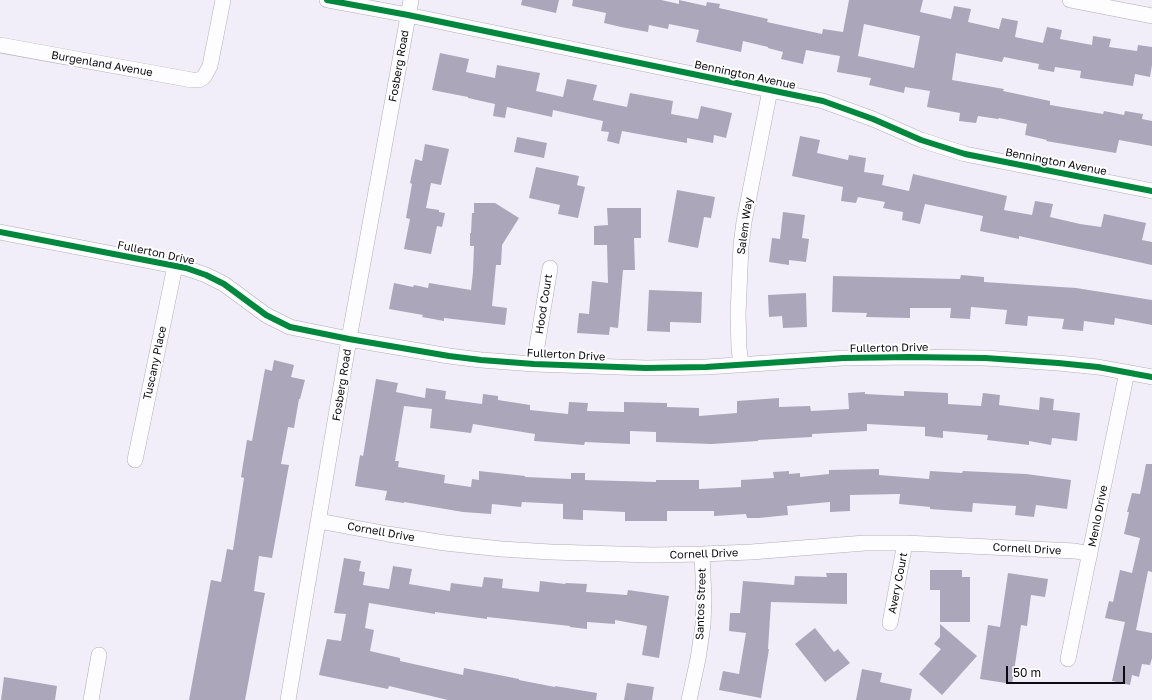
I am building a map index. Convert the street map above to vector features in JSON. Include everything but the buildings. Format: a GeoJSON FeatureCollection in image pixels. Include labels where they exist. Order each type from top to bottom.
{"type":"FeatureCollection","features":[{"type":"Feature","properties":{"kind":"street","name":"Burgenland Avenue"},"geometry":{"type":"LineString","coordinates":[[0,45],[192,80],[199,80],[204,77],[210,66],[223,0]]}},
{"type":"Feature","properties":{"kind":"street","name":"Bennington Avenue"},"geometry":{"type":"LineString","coordinates":[[327,0],[408,15],[823,101],[873,119],[921,140],[965,154],[1152,192]]}},
{"type":"Feature","properties":{"kind":"street","name":"Fosberg Road"},"geometry":{"type":"LineString","coordinates":[[288,700],[349,340],[411,0]]}},
{"type":"Feature","properties":{"kind":"street"},"geometry":{"type":"LineString","coordinates":[[1070,0],[1152,16]]}},
{"type":"Feature","properties":{"kind":"street","name":"Salem Way"},"geometry":{"type":"LineString","coordinates":[[741,365],[738,314],[741,246],[744,222],[770,90]]}},
{"type":"Feature","properties":{"kind":"street","name":"Fullerton Drive"},"geometry":{"type":"LineString","coordinates":[[0,232],[197,271],[224,284],[258,310],[281,324],[300,330],[349,340],[449,356],[534,364],[646,368],[706,367],[843,358],[910,356],[985,358],[1098,367],[1152,377]]}},
{"type":"Feature","properties":{"kind":"street","name":"Tuscany Place"},"geometry":{"type":"LineString","coordinates":[[135,460],[175,266]]}},
{"type":"Feature","properties":{"kind":"street","name":"Hood Court"},"geometry":{"type":"LineString","coordinates":[[534,364],[550,268]]}},
{"type":"Feature","properties":{"kind":"street","name":"Menlo Drive"},"geometry":{"type":"LineString","coordinates":[[1068,659],[1127,372]]}},
{"type":"Feature","properties":{"kind":"street","name":"Cornell Drive"},"geometry":{"type":"LineString","coordinates":[[319,522],[431,540],[501,549],[551,552],[653,555],[702,554],[857,544],[905,543],[1060,550],[1090,554]]}},
{"type":"Feature","properties":{"kind":"street","name":"Avery Court"},"geometry":{"type":"LineString","coordinates":[[890,623],[905,543]]}},
{"type":"Feature","properties":{"kind":"street","name":"Santos Street"},"geometry":{"type":"LineString","coordinates":[[689,700],[698,659],[702,625],[704,593],[702,554]]}},
{"type":"Feature","properties":{"kind":"street"},"geometry":{"type":"LineString","coordinates":[[91,700],[99,655]]}},
{"type":"Feature","properties":{"kind":"cycle path"},"geometry":{"type":"LineString","coordinates":[[327,0],[408,15],[823,101],[873,119],[921,140],[965,154],[1152,191]]}},
{"type":"Feature","properties":{"kind":"cycle path"},"geometry":{"type":"LineString","coordinates":[[0,232],[186,268],[206,275],[224,284],[266,315],[290,327],[349,339],[449,356],[534,364],[646,368],[706,367],[843,358],[985,358],[1098,367],[1152,377]]}}]}
